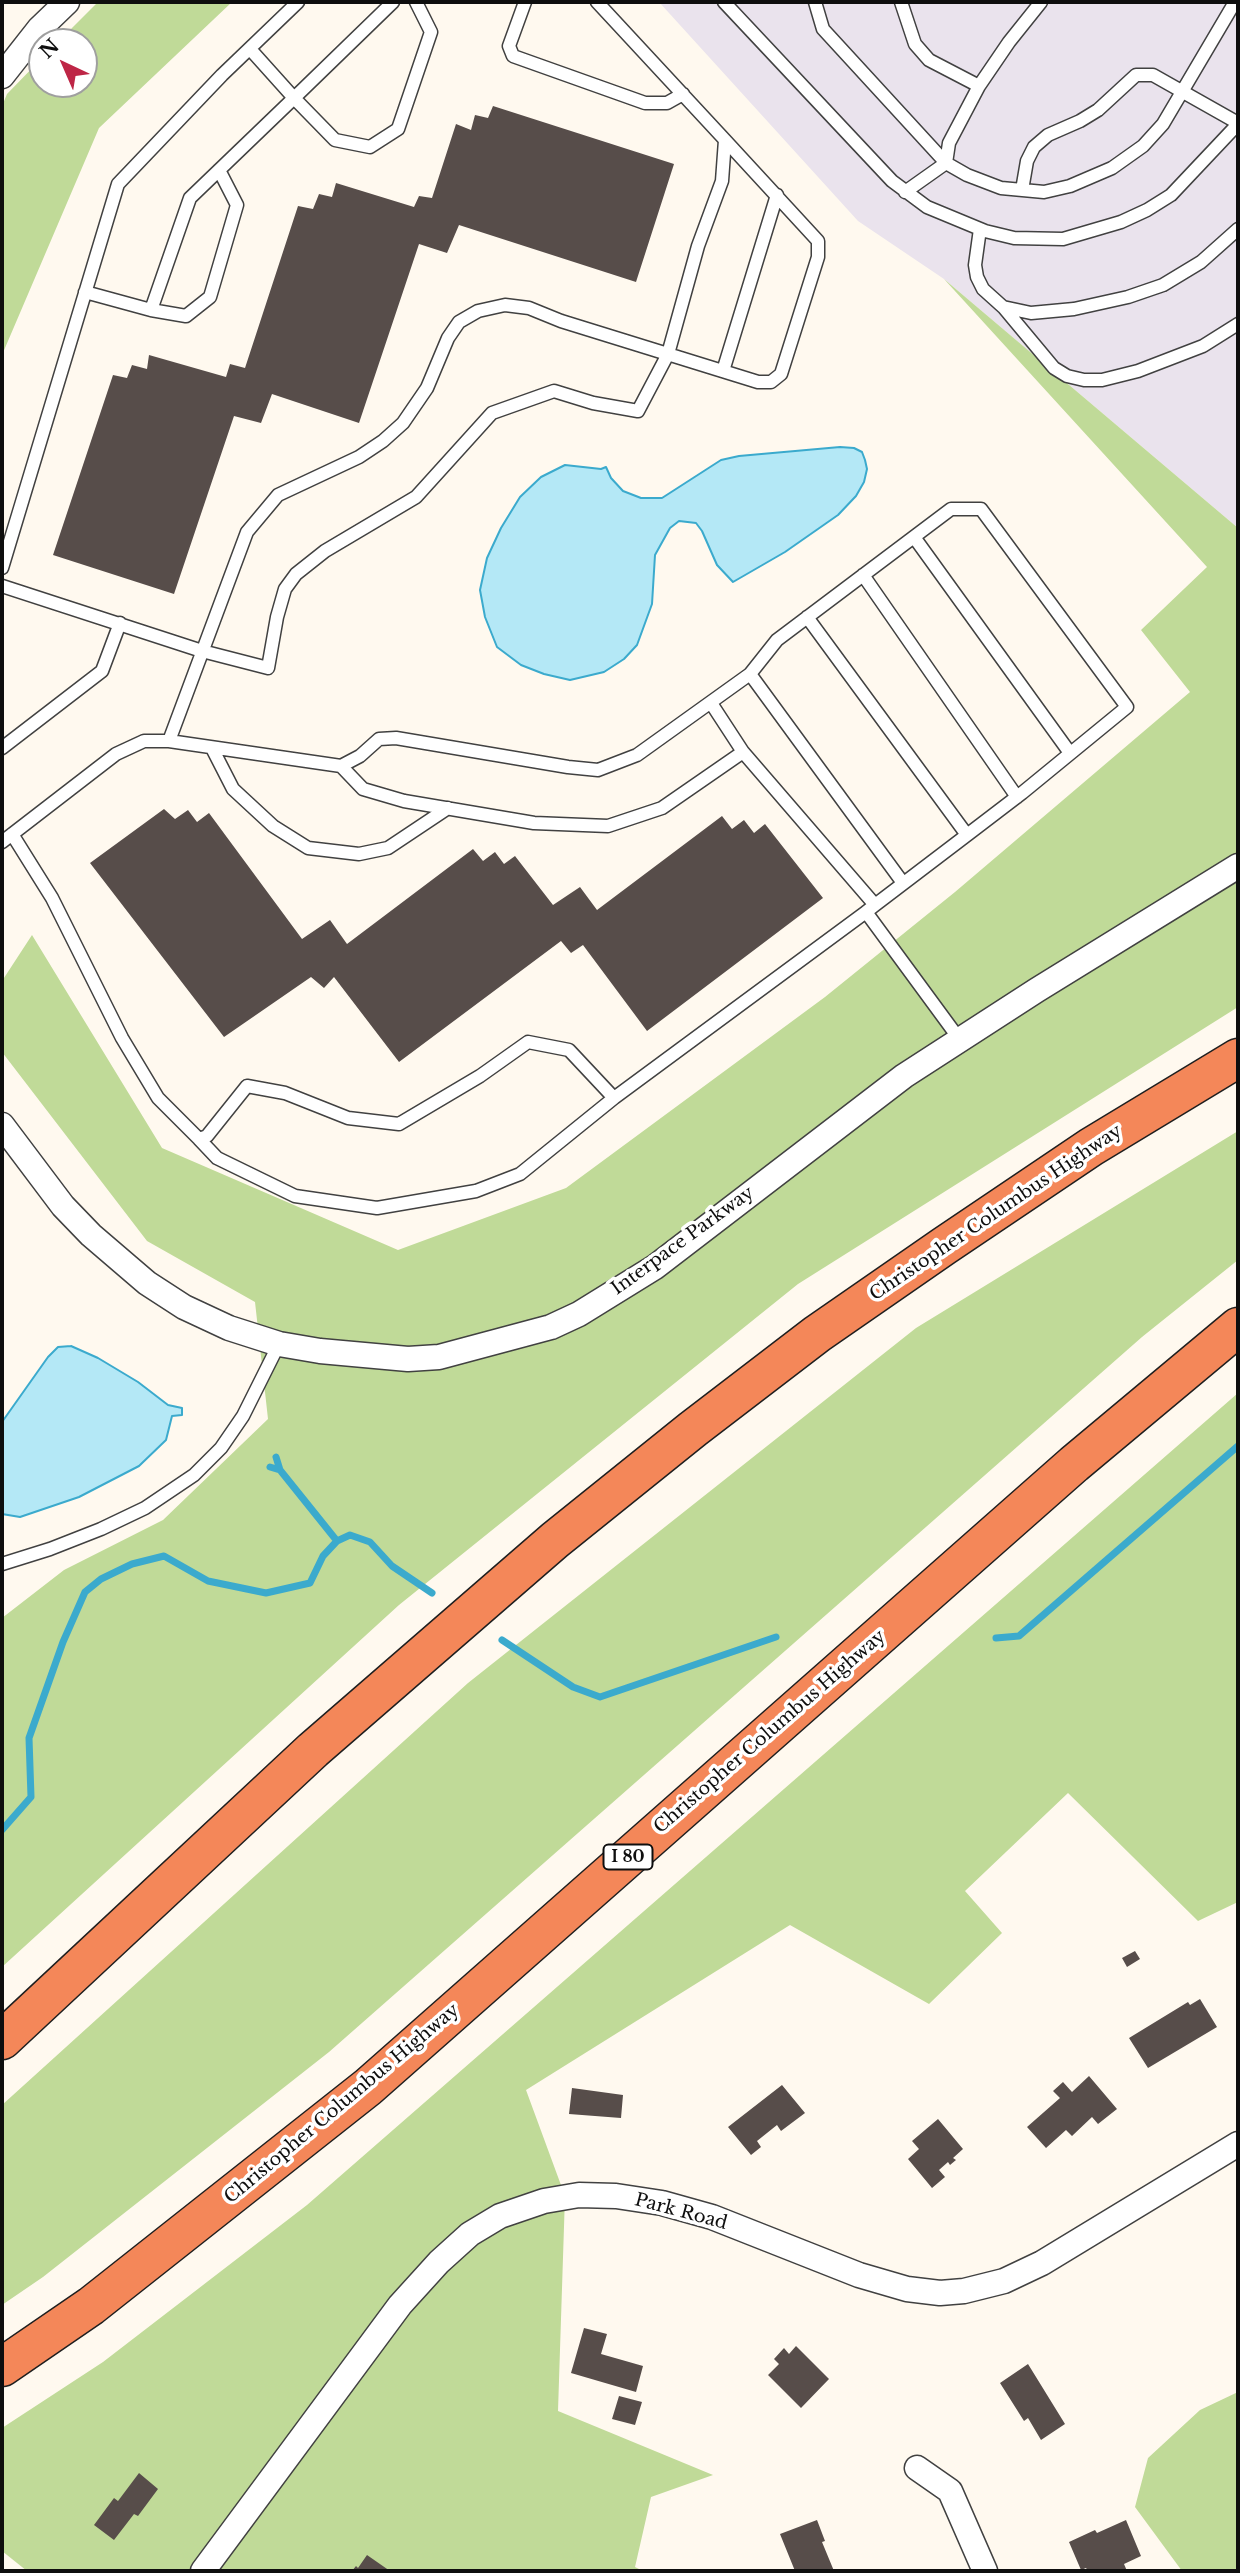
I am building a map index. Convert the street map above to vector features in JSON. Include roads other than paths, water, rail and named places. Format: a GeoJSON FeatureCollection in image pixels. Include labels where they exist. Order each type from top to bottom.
{"type":"FeatureCollection","features":[{"type":"Feature","properties":{"kind":"highway","name":"Christopher Columbus Highway"},"geometry":{"type":"LineString","coordinates":[[2,2040],[313,1750],[555,1540],[693,1429],[817,1334],[944,1246],[1091,1147],[1238,1058]]}},
{"type":"Feature","properties":{"kind":"highway","name":"Christopher Columbus Highway"},"geometry":{"type":"LineString","coordinates":[[2,2367],[91,2306],[368,2087],[1074,1464],[1238,1327]]}},
{"type":"Feature","properties":{"kind":"street"},"geometry":{"type":"LineString","coordinates":[[2,76],[39,29],[67,2]]}},
{"type":"Feature","properties":{"kind":"street","name":"Interpace Parkway"},"geometry":{"type":"LineString","coordinates":[[2,1125],[64,1206],[91,1235],[147,1283],[184,1307],[229,1328],[279,1344],[320,1351],[408,1359],[439,1357],[561,1323],[579,1314],[655,1267],[904,1076],[1238,866]]}},
{"type":"Feature","properties":{"kind":"street","name":"Park Road"},"geometry":{"type":"LineString","coordinates":[[203,2571],[400,2305],[439,2262],[470,2234],[500,2216],[544,2201],[579,2195],[616,2196],[662,2203],[712,2217],[859,2275],[907,2289],[964,2291],[1004,2281],[1042,2263],[1238,2144]]}},
{"type":"Feature","properties":{"kind":"street"},"geometry":{"type":"LineString","coordinates":[[917,2468],[950,2491],[985,2571]]}},
{"type":"Feature","properties":{"kind":"lane"},"geometry":{"type":"LineString","coordinates":[[2,568],[118,184],[298,2]]}},
{"type":"Feature","properties":{"kind":"lane"},"geometry":{"type":"LineString","coordinates":[[151,310],[190,198],[393,2]]}},
{"type":"Feature","properties":{"kind":"lane"},"geometry":{"type":"LineString","coordinates":[[250,49],[335,140],[370,147],[398,129],[431,32],[416,2]]}},
{"type":"Feature","properties":{"kind":"lane"},"geometry":{"type":"LineString","coordinates":[[525,2],[509,46],[513,56],[645,103],[667,103],[683,94]]}},
{"type":"Feature","properties":{"kind":"lane"},"geometry":{"type":"LineString","coordinates":[[169,741],[247,532],[278,495],[359,457],[403,423],[427,388],[448,338],[459,322],[478,311],[505,305],[528,309],[758,382],[771,382],[781,374],[818,257],[818,241],[597,2]]}},
{"type":"Feature","properties":{"kind":"lane"},"geometry":{"type":"LineString","coordinates":[[724,2],[905,192],[927,208],[980,229],[1014,238],[1063,239],[1121,222],[1147,210],[1171,195],[1238,124],[1153,75],[1136,75],[1098,110],[1048,135],[1034,147],[1027,161],[1022,190]]}},
{"type":"Feature","properties":{"kind":"lane"},"geometry":{"type":"LineString","coordinates":[[814,2],[823,29],[946,163],[967,176],[1001,188],[1044,192],[1112,168],[1143,146],[1163,124],[1235,2]]}},
{"type":"Feature","properties":{"kind":"lane"},"geometry":{"type":"LineString","coordinates":[[901,2],[915,44],[929,60],[979,86]]}},
{"type":"Feature","properties":{"kind":"lane"},"geometry":{"type":"LineString","coordinates":[[905,192],[946,163],[949,143],[979,86],[1009,41],[1041,2]]}},
{"type":"Feature","properties":{"kind":"lane"},"geometry":{"type":"LineString","coordinates":[[2,586],[202,651],[268,668],[282,598],[296,574],[324,551],[416,497],[492,413],[554,391],[593,403],[638,411],[668,354],[698,246],[722,181],[725,140]]}},
{"type":"Feature","properties":{"kind":"lane"},"geometry":{"type":"LineString","coordinates":[[85,292],[151,310],[186,316],[210,297],[237,205],[219,170]]}},
{"type":"Feature","properties":{"kind":"lane"},"geometry":{"type":"LineString","coordinates":[[723,371],[777,195]]}},
{"type":"Feature","properties":{"kind":"lane"},"geometry":{"type":"LineString","coordinates":[[980,229],[975,265],[983,289],[1003,307],[1054,368],[1067,376],[1102,380],[1138,371],[1203,346],[1238,324]]}},
{"type":"Feature","properties":{"kind":"lane"},"geometry":{"type":"LineString","coordinates":[[1003,307],[1031,313],[1074,309],[1163,285],[1201,262],[1238,229]]}},
{"type":"Feature","properties":{"kind":"lane"},"geometry":{"type":"LineString","coordinates":[[951,509],[981,509],[1127,707],[1017,797],[614,1098],[520,1174],[476,1191],[377,1208],[295,1196],[217,1158],[158,1098],[122,1038],[52,898],[7,838],[116,754],[144,741],[169,741],[341,766],[360,756],[379,739],[396,738],[598,770],[637,755],[711,703],[750,674],[777,640],[914,537],[951,509]]}},
{"type":"Feature","properties":{"kind":"lane"},"geometry":{"type":"LineString","coordinates":[[914,537],[1070,753]]}},
{"type":"Feature","properties":{"kind":"lane"},"geometry":{"type":"LineString","coordinates":[[863,575],[1017,797]]}},
{"type":"Feature","properties":{"kind":"lane"},"geometry":{"type":"LineString","coordinates":[[807,617],[967,835]]}},
{"type":"Feature","properties":{"kind":"lane"},"geometry":{"type":"LineString","coordinates":[[2,748],[102,671],[120,623]]}},
{"type":"Feature","properties":{"kind":"lane"},"geometry":{"type":"LineString","coordinates":[[750,674],[904,883]]}},
{"type":"Feature","properties":{"kind":"lane"},"geometry":{"type":"LineString","coordinates":[[711,703],[743,752],[870,909],[960,1040]]}},
{"type":"Feature","properties":{"kind":"lane"},"geometry":{"type":"LineString","coordinates":[[212,748],[233,789],[273,826],[308,848],[359,854],[388,848],[448,808]]}},
{"type":"Feature","properties":{"kind":"lane"},"geometry":{"type":"LineString","coordinates":[[341,766],[363,789],[404,801],[534,824],[608,826],[662,808],[743,752]]}},
{"type":"Feature","properties":{"kind":"lane"},"geometry":{"type":"LineString","coordinates":[[199,1139],[207,1136],[247,1087],[285,1093],[348,1118],[399,1124],[480,1076],[528,1042],[569,1050],[614,1098]]}},
{"type":"Feature","properties":{"kind":"lane"},"geometry":{"type":"LineString","coordinates":[[2,1564],[101,1529],[145,1508],[194,1475],[221,1448],[243,1416],[279,1344]]}},
{"type":"Feature","properties":{"kind":"water"},"geometry":{"type":"Polygon","coordinates":[[[840,447],[854,448],[862,452],[865,460],[867,469],[864,482],[856,496],[838,515],[785,552],[733,582],[717,565],[696,523],[679,521],[670,528],[655,555],[652,604],[637,645],[624,659],[604,672],[570,680],[544,674],[521,665],[497,647],[485,617],[480,590],[487,558],[520,497],[541,477],[565,465],[601,469],[606,467],[611,478],[623,491],[641,498],[662,498],[721,460],[840,447]]]}},
{"type":"Feature","properties":{"kind":"water"},"geometry":{"type":"Polygon","coordinates":[[[71,1346],[98,1358],[138,1382],[168,1405],[182,1408],[182,1415],[172,1416],[166,1440],[139,1466],[79,1497],[20,1517],[2,1514],[2,1422],[48,1357],[58,1347],[71,1346]]]}},
{"type":"Feature","properties":{"kind":"waterway"},"geometry":{"type":"LineString","coordinates":[[996,1638],[1019,1636],[1238,1446]]}},
{"type":"Feature","properties":{"kind":"waterway"},"geometry":{"type":"LineString","coordinates":[[276,1457],[280,1470]]}},
{"type":"Feature","properties":{"kind":"waterway"},"geometry":{"type":"LineString","coordinates":[[270,1467],[280,1470],[337,1541]]}},
{"type":"Feature","properties":{"kind":"waterway"},"geometry":{"type":"LineString","coordinates":[[2,1830],[31,1797],[29,1738],[63,1642],[85,1592],[101,1579],[132,1564],[164,1556],[208,1581],[266,1593],[310,1583],[323,1556],[337,1541],[350,1535],[370,1542],[392,1566],[432,1593]]}},
{"type":"Feature","properties":{"kind":"waterway"},"geometry":{"type":"LineString","coordinates":[[502,1640],[573,1687],[600,1697],[776,1637]]}}]}
